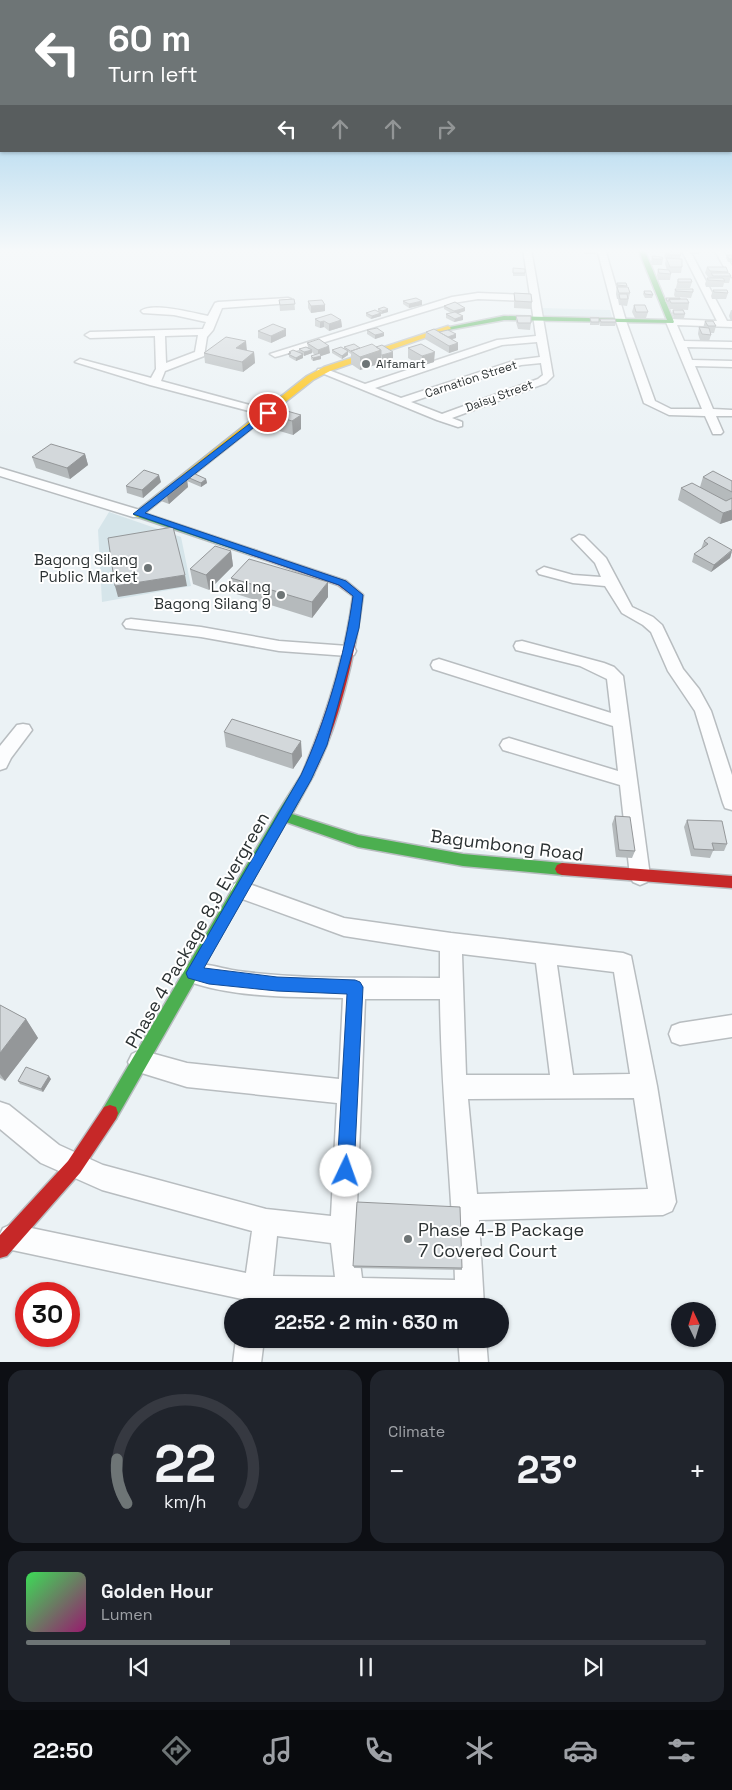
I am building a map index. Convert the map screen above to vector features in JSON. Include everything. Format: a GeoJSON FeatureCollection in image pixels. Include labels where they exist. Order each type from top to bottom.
{"type":"FeatureCollection","features":[{"type":"Feature","properties":{"kind":"street"},"geometry":{"type":"LineString","coordinates":[[176,313],[211,321]]}},
{"type":"Feature","properties":{"kind":"street"},"geometry":{"type":"LineString","coordinates":[[161,369],[200,354],[202,336],[206,332],[214,313]]}},
{"type":"Feature","properties":{"kind":"street"},"geometry":{"type":"LineString","coordinates":[[275,354],[411,313]]}},
{"type":"Feature","properties":{"kind":"street","name":"Daisy Street"},"geometry":{"type":"LineString","coordinates":[[441,418],[542,381],[548,376],[537,313]]}},
{"type":"Feature","properties":{"kind":"street"},"geometry":{"type":"LineString","coordinates":[[619,313],[650,404],[669,412],[732,413]]}},
{"type":"Feature","properties":{"kind":"street"},"geometry":{"type":"LineString","coordinates":[[667,313],[717,432]]}},
{"type":"Feature","properties":{"kind":"street"},"geometry":{"type":"LineString","coordinates":[[721,313],[728,324]]}},
{"type":"Feature","properties":{"kind":"street"},"geometry":{"type":"LineString","coordinates":[[0,472],[138,514],[310,378],[322,371],[463,323],[491,318],[538,318],[728,324]]}},
{"type":"Feature","properties":{"kind":"street"},"geometry":{"type":"LineString","coordinates":[[90,335],[206,332]]}},
{"type":"Feature","properties":{"kind":"street"},"geometry":{"type":"LineString","coordinates":[[154,383],[161,369],[160,333]]}},
{"type":"Feature","properties":{"kind":"street"},"geometry":{"type":"LineString","coordinates":[[364,388],[501,342],[541,339]]}},
{"type":"Feature","properties":{"kind":"street"},"geometry":{"type":"LineString","coordinates":[[680,344],[732,345]]}},
{"type":"Feature","properties":{"kind":"street","name":"Carnation Street"},"geometry":{"type":"LineString","coordinates":[[399,402],[520,362],[544,360]]}},
{"type":"Feature","properties":{"kind":"street"},"geometry":{"type":"LineString","coordinates":[[80,362],[268,413]]}},
{"type":"Feature","properties":{"kind":"street"},"geometry":{"type":"LineString","coordinates":[[688,363],[732,364]]}},
{"type":"Feature","properties":{"kind":"street"},"geometry":{"type":"LineString","coordinates":[[322,371],[458,424]]}},
{"type":"Feature","properties":{"kind":"street","name":"Phase 4 Package 8,9 Evergreen"},"geometry":{"type":"LineString","coordinates":[[6,1243],[74,1167],[100,1130],[307,777],[321,745],[356,618],[358,595],[342,583],[138,514]]}},
{"type":"Feature","properties":{"kind":"street"},"geometry":{"type":"LineString","coordinates":[[579,540],[601,561],[610,582],[627,610],[654,625],[676,671],[699,702],[732,804]]}},
{"type":"Feature","properties":{"kind":"street"},"geometry":{"type":"LineString","coordinates":[[544,571],[573,579],[610,582]]}},
{"type":"Feature","properties":{"kind":"street"},"geometry":{"type":"LineString","coordinates":[[131,624],[201,632],[279,646],[348,651]]}},
{"type":"Feature","properties":{"kind":"street"},"geometry":{"type":"LineString","coordinates":[[522,646],[611,672],[615,680],[621,722],[640,876]]}},
{"type":"Feature","properties":{"kind":"street"},"geometry":{"type":"LineString","coordinates":[[439,664],[621,722]]}},
{"type":"Feature","properties":{"kind":"street"},"geometry":{"type":"LineString","coordinates":[[0,763],[3,755],[23,730]]}},
{"type":"Feature","properties":{"kind":"street"},"geometry":{"type":"LineString","coordinates":[[509,745],[629,781]]}},
{"type":"Feature","properties":{"kind":"street","name":"Bagumbong Road"},"geometry":{"type":"LineString","coordinates":[[283,816],[358,841],[463,860],[640,876],[732,882]]}},
{"type":"Feature","properties":{"kind":"street"},"geometry":{"type":"LineString","coordinates":[[241,890],[344,927],[452,943],[623,963],[663,1202],[465,1207]]}},
{"type":"Feature","properties":{"kind":"street"},"geometry":{"type":"LineString","coordinates":[[452,943],[450,989],[454,1086],[465,1207],[470,1298]]}},
{"type":"Feature","properties":{"kind":"street"},"geometry":{"type":"LineString","coordinates":[[545,953],[563,1086]]}},
{"type":"Feature","properties":{"kind":"street"},"geometry":{"type":"LineString","coordinates":[[193,973],[209,977],[277,984],[450,989]]}},
{"type":"Feature","properties":{"kind":"street"},"geometry":{"type":"LineString","coordinates":[[350,1291],[343,1231],[355,987]]}},
{"type":"Feature","properties":{"kind":"street"},"geometry":{"type":"LineString","coordinates":[[680,1034],[732,1026]]}},
{"type":"Feature","properties":{"kind":"street"},"geometry":{"type":"LineString","coordinates":[[140,1062],[187,1075],[215,1079],[350,1092]]}},
{"type":"Feature","properties":{"kind":"street"},"geometry":{"type":"LineString","coordinates":[[454,1086],[645,1086]]}},
{"type":"Feature","properties":{"kind":"street"},"geometry":{"type":"LineString","coordinates":[[0,1114],[50,1154],[74,1167],[102,1177],[266,1222],[343,1231]]}},
{"type":"Feature","properties":{"kind":"street"},"geometry":{"type":"LineString","coordinates":[[256,1297],[266,1222]]}},
{"type":"Feature","properties":{"kind":"street"},"geometry":{"type":"LineString","coordinates":[[6,1243],[256,1297],[350,1291],[443,1298]]}},
{"type":"Feature","properties":{"kind":"street"},"geometry":{"type":"LineString","coordinates":[[247,1362],[249,1348]]}},
{"type":"Feature","properties":{"kind":"street"},"geometry":{"type":"LineString","coordinates":[[473,1348],[474,1362]]}},
{"type":"Feature","properties":{"kind":"shaded area"},"geometry":{"type":"Polygon","coordinates":[[[543,313],[611,313],[612,317],[544,315],[543,313]]]}},
{"type":"Feature","properties":{"kind":"shaded area"},"geometry":{"type":"Polygon","coordinates":[[[109,512],[181,537],[191,586],[102,602],[98,530],[109,512]]]}},
{"type":"Feature","properties":{"kind":"building"},"geometry":{"type":"Polygon","coordinates":[[[366,313],[380,313],[381,313],[372,316],[366,313]]]}},
{"type":"Feature","properties":{"kind":"building"},"geometry":{"type":"Polygon","coordinates":[[[456,313],[463,316],[455,319],[446,314],[456,313]]]}},
{"type":"Feature","properties":{"kind":"building"},"geometry":{"type":"Polygon","coordinates":[[[331,314],[341,320],[329,324],[315,319],[331,314]]]}},
{"type":"Feature","properties":{"kind":"building"},"geometry":{"type":"Polygon","coordinates":[[[516,316],[531,316],[531,323],[518,323],[516,316]]]}},
{"type":"Feature","properties":{"kind":"building"},"geometry":{"type":"Polygon","coordinates":[[[590,318],[599,318],[599,322],[591,322],[590,318]]]}},
{"type":"Feature","properties":{"kind":"building"},"geometry":{"type":"Polygon","coordinates":[[[600,319],[615,319],[616,322],[601,322],[600,319]]]}},
{"type":"Feature","properties":{"kind":"building"},"geometry":{"type":"Polygon","coordinates":[[[705,321],[713,321],[716,326],[708,326],[705,321]]]}},
{"type":"Feature","properties":{"kind":"building"},"geometry":{"type":"Polygon","coordinates":[[[273,324],[286,329],[271,336],[258,331],[273,324]]]}},
{"type":"Feature","properties":{"kind":"building"},"geometry":{"type":"Polygon","coordinates":[[[699,327],[709,328],[711,335],[702,334],[699,327]]]}},
{"type":"Feature","properties":{"kind":"building"},"geometry":{"type":"Polygon","coordinates":[[[377,328],[384,333],[375,335],[367,330],[377,328]]]}},
{"type":"Feature","properties":{"kind":"building"},"geometry":{"type":"Polygon","coordinates":[[[434,329],[458,343],[449,346],[426,332],[434,329]]]}},
{"type":"Feature","properties":{"kind":"building"},"geometry":{"type":"Polygon","coordinates":[[[448,330],[456,334],[448,337],[439,332],[448,330]]]}},
{"type":"Feature","properties":{"kind":"building"},"geometry":{"type":"Polygon","coordinates":[[[226,337],[246,341],[236,348],[254,352],[242,362],[204,353],[226,337]]]}},
{"type":"Feature","properties":{"kind":"building"},"geometry":{"type":"Polygon","coordinates":[[[319,339],[329,346],[318,350],[307,343],[319,339]]]}},
{"type":"Feature","properties":{"kind":"building"},"geometry":{"type":"Polygon","coordinates":[[[354,344],[360,348],[352,352],[344,347],[354,344]]]}},
{"type":"Feature","properties":{"kind":"building"},"geometry":{"type":"Polygon","coordinates":[[[372,344],[381,350],[360,357],[351,351],[372,344]]]}},
{"type":"Feature","properties":{"kind":"building"},"geometry":{"type":"Polygon","coordinates":[[[421,344],[435,352],[422,356],[408,348],[421,344]]]}},
{"type":"Feature","properties":{"kind":"building"},"geometry":{"type":"Polygon","coordinates":[[[382,345],[393,352],[381,355],[381,350],[376,347],[382,345]]]}},
{"type":"Feature","properties":{"kind":"building"},"geometry":{"type":"Polygon","coordinates":[[[306,347],[312,350],[304,352],[299,349],[306,347]]]}},
{"type":"Feature","properties":{"kind":"building"},"geometry":{"type":"Polygon","coordinates":[[[341,347],[348,351],[342,356],[332,350],[341,347]]]}},
{"type":"Feature","properties":{"kind":"building"},"geometry":{"type":"Polygon","coordinates":[[[293,350],[303,354],[296,358],[288,354],[293,350]]]}},
{"type":"Feature","properties":{"kind":"building"},"geometry":{"type":"Polygon","coordinates":[[[320,353],[321,356],[313,358],[311,356],[320,353]]]}},
{"type":"Feature","properties":{"kind":"building"},"geometry":{"type":"Polygon","coordinates":[[[273,407],[301,415],[292,421],[265,413],[273,407]]]}},
{"type":"Feature","properties":{"kind":"building"},"geometry":{"type":"Polygon","coordinates":[[[51,444],[85,454],[67,468],[32,457],[51,444]]]}},
{"type":"Feature","properties":{"kind":"building"},"geometry":{"type":"Polygon","coordinates":[[[144,470],[159,475],[142,490],[126,486],[144,470]]]}},
{"type":"Feature","properties":{"kind":"building"},"geometry":{"type":"Polygon","coordinates":[[[713,471],[732,481],[732,492],[703,477],[713,471]]]}},
{"type":"Feature","properties":{"kind":"building"},"geometry":{"type":"Polygon","coordinates":[[[193,473],[206,479],[201,483],[187,477],[193,473]]]}},
{"type":"Feature","properties":{"kind":"building"},"geometry":{"type":"Polygon","coordinates":[[[179,478],[187,480],[167,496],[159,494],[179,478]]]}},
{"type":"Feature","properties":{"kind":"building"},"geometry":{"type":"Polygon","coordinates":[[[692,483],[726,501],[732,498],[732,510],[723,513],[681,488],[692,483]]]}},
{"type":"Feature","properties":{"kind":"building","name":"Bagong Silang Public Market"},"geometry":{"type":"Polygon","coordinates":[[[173,527],[185,575],[115,586],[108,538],[173,527]]]}},
{"type":"Feature","properties":{"kind":"building"},"geometry":{"type":"Polygon","coordinates":[[[709,537],[732,550],[714,565],[694,554],[708,544],[704,541],[709,537]]]}},
{"type":"Feature","properties":{"kind":"building"},"geometry":{"type":"Polygon","coordinates":[[[215,546],[231,551],[206,575],[190,569],[215,546]]]}},
{"type":"Feature","properties":{"kind":"building"},"geometry":{"type":"Polygon","coordinates":[[[249,559],[328,582],[312,602],[231,578],[249,559]]]}},
{"type":"Feature","properties":{"kind":"building"},"geometry":{"type":"Polygon","coordinates":[[[232,719],[301,741],[292,754],[224,732],[232,719]]]}},
{"type":"Feature","properties":{"kind":"building"},"geometry":{"type":"Polygon","coordinates":[[[615,816],[630,817],[635,851],[619,850],[615,816]]]}},
{"type":"Feature","properties":{"kind":"building"},"geometry":{"type":"Polygon","coordinates":[[[687,820],[722,821],[727,844],[712,843],[714,850],[694,849],[687,820]]]}},
{"type":"Feature","properties":{"kind":"building"},"geometry":{"type":"Polygon","coordinates":[[[0,1005],[26,1019],[0,1053],[0,1005]]]}},
{"type":"Feature","properties":{"kind":"building"},"geometry":{"type":"Polygon","coordinates":[[[26,1067],[49,1076],[41,1089],[18,1081],[26,1067]]]}},
{"type":"Feature","properties":{"kind":"building","name":"Phase 4-B Package 7 Covered Court"},"geometry":{"type":"Polygon","coordinates":[[[357,1202],[460,1207],[462,1268],[353,1266],[357,1202]]]}},
{"type":"Feature","properties":{"kind":"traffic: fast"},"geometry":{"type":"LineString","coordinates":[[448,328],[504,318],[671,322],[667,313]]}},
{"type":"Feature","properties":{"kind":"traffic: fast"},"geometry":{"type":"LineString","coordinates":[[138,514],[254,553]]}},
{"type":"Feature","properties":{"kind":"traffic: fast"},"geometry":{"type":"LineString","coordinates":[[110,1113],[308,774]]}},
{"type":"Feature","properties":{"kind":"traffic: fast"},"geometry":{"type":"LineString","coordinates":[[283,816],[358,841],[463,860],[562,869]]}},
{"type":"Feature","properties":{"kind":"traffic: slow"},"geometry":{"type":"LineString","coordinates":[[138,514],[310,378],[327,369],[448,328]]}},
{"type":"Feature","properties":{"kind":"traffic: jam"},"geometry":{"type":"LineString","coordinates":[[254,553],[342,583],[358,595],[346,663],[332,710],[308,774]]}},
{"type":"Feature","properties":{"kind":"traffic: jam"},"geometry":{"type":"LineString","coordinates":[[562,869],[732,882]]}},
{"type":"Feature","properties":{"kind":"traffic: jam"},"geometry":{"type":"LineString","coordinates":[[0,1249],[74,1167],[110,1113]]}},
{"type":"Feature","properties":{"kind":"place","name":"Alfamart"},"geometry":{"type":"Point","coordinates":[366,364]}},
{"type":"Feature","properties":{"kind":"place","name":"Bagong Silang Public Market"},"geometry":{"type":"Point","coordinates":[148,568]}},
{"type":"Feature","properties":{"kind":"place","name":"Lokal ng Bagong Silang 9"},"geometry":{"type":"Point","coordinates":[281,595]}},
{"type":"Feature","properties":{"kind":"place","name":"Phase 4-B Package 7 Covered Court"},"geometry":{"type":"Point","coordinates":[408,1239]}},
{"type":"Feature","properties":{"kind":"route"},"geometry":{"type":"LineString","coordinates":[[268,413],[138,514],[342,583],[357,592],[358,595],[354,628],[321,745],[307,777],[193,973],[209,977],[277,984],[355,987],[346,1171]]}}]}
